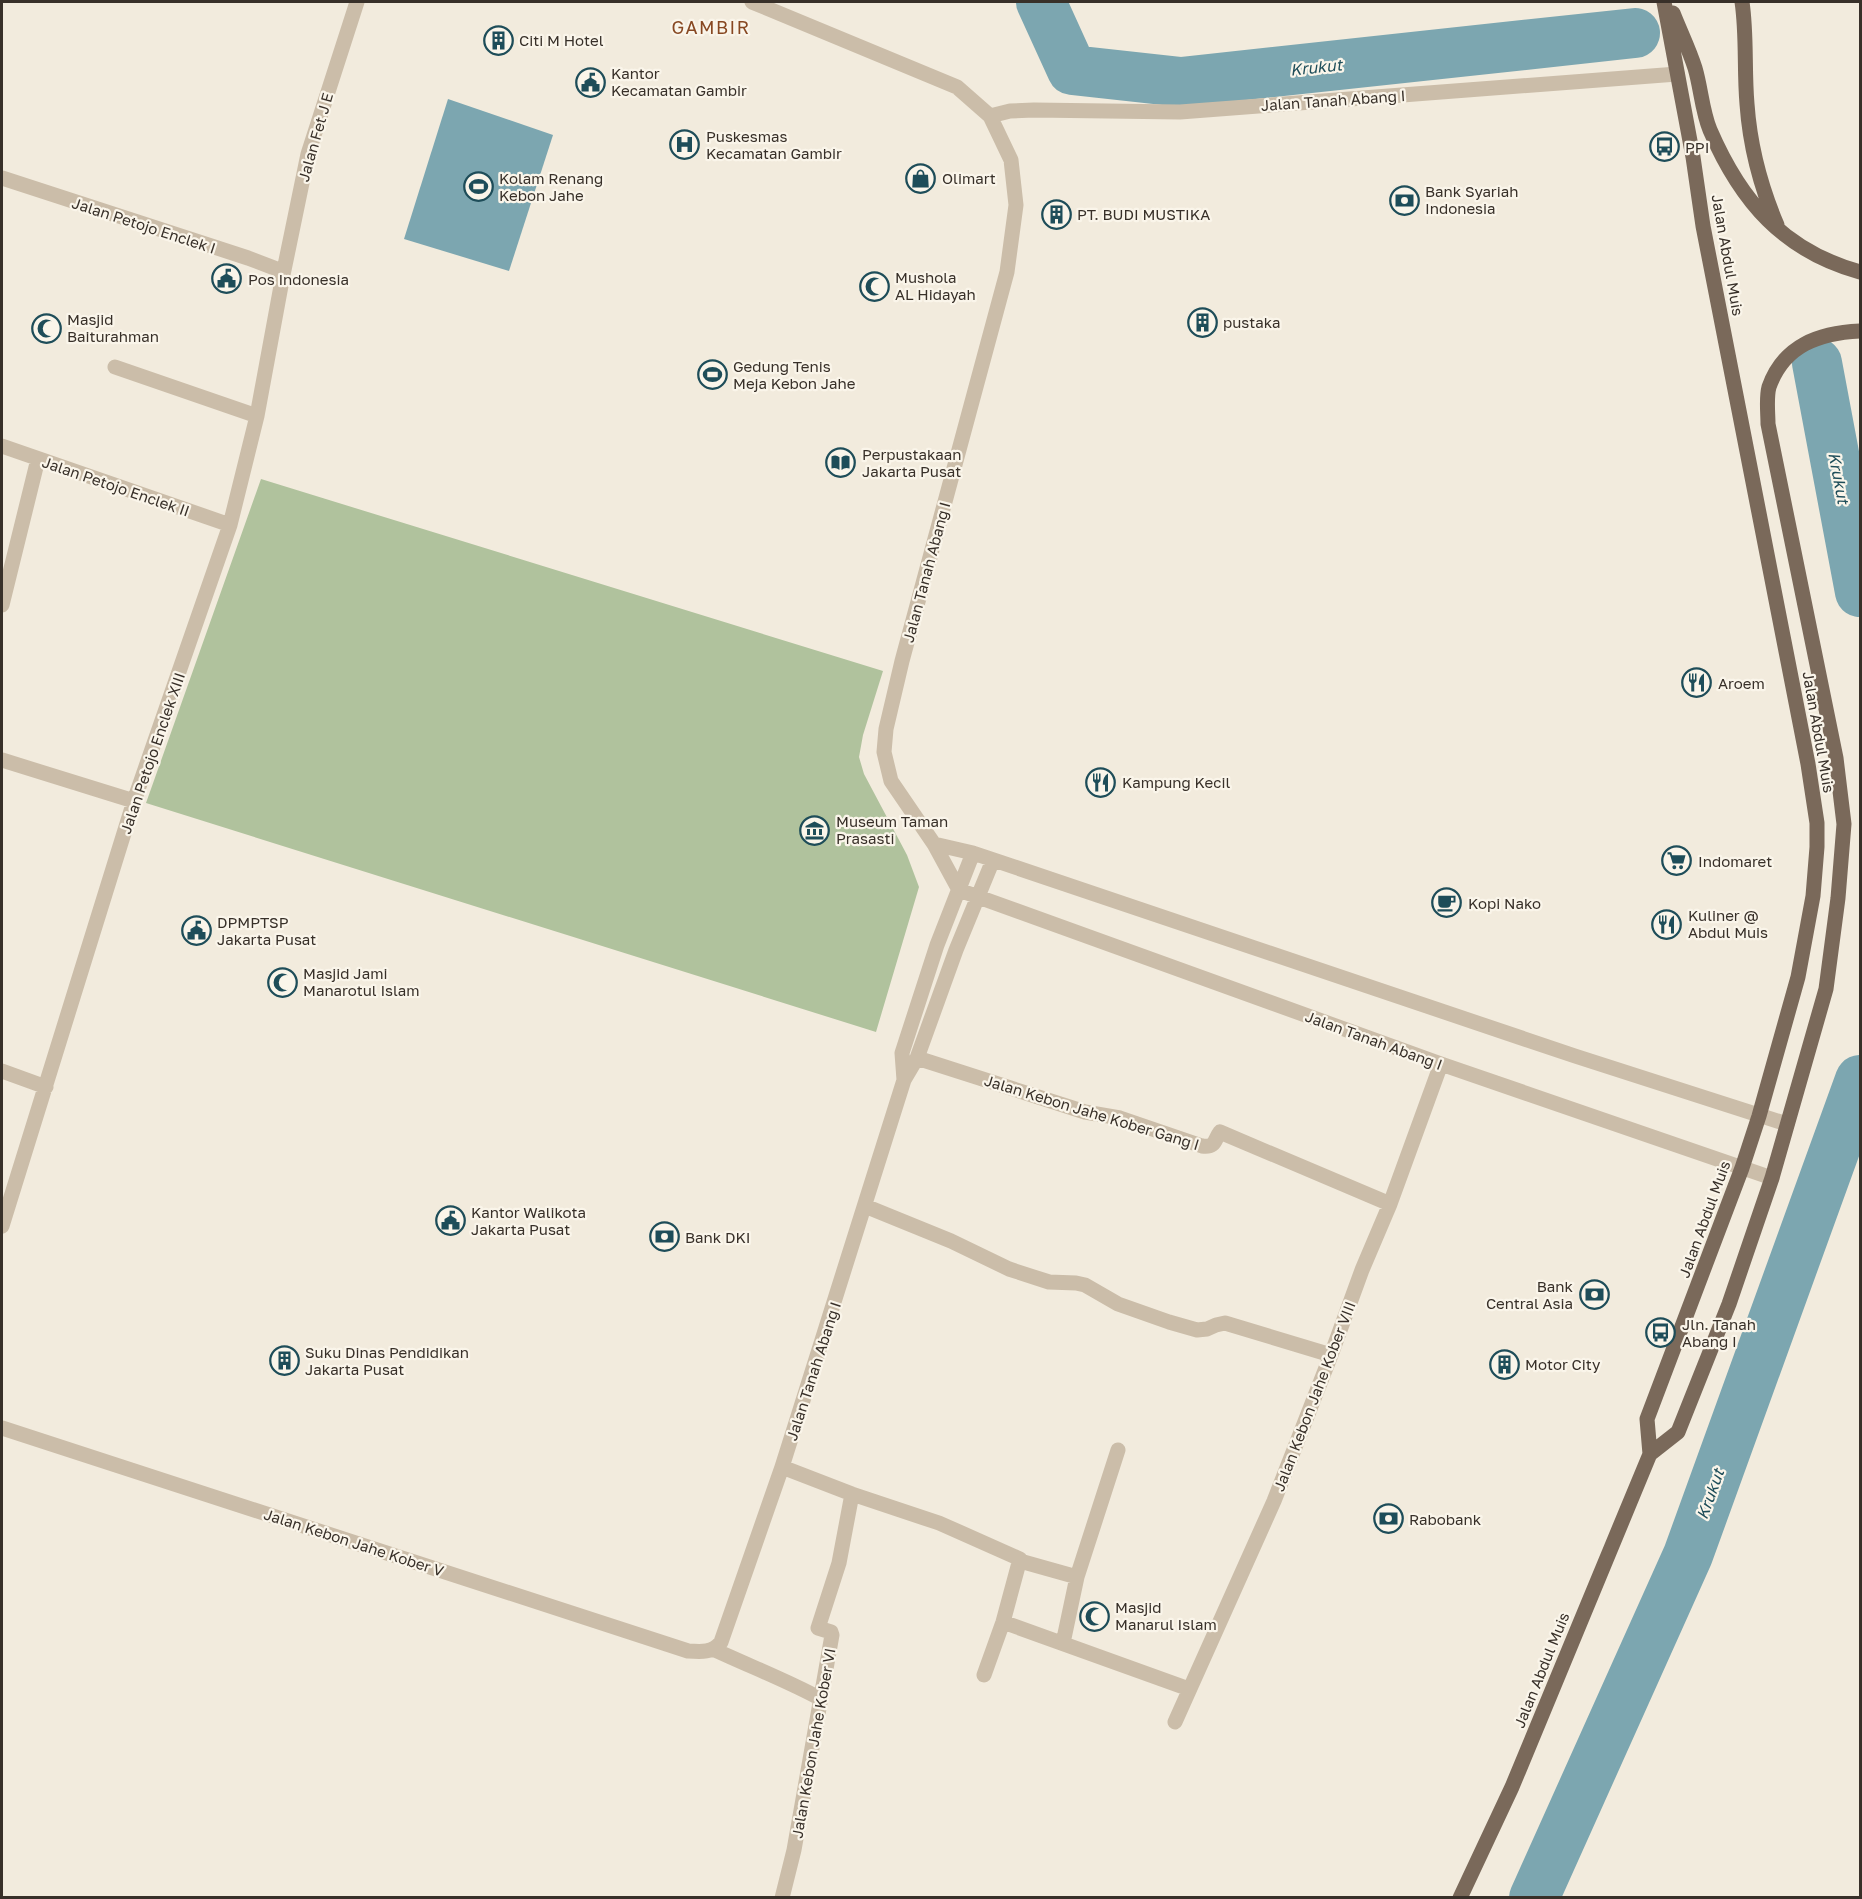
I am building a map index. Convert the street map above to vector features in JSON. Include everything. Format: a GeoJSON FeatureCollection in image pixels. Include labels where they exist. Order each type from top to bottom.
{"type":"FeatureCollection","features":[{"type":"Feature","properties":{"kind":"main road","name":"Jalan Abdul Muis"},"geometry":{"type":"LineString","coordinates":[[1460,1898],[1512,1786],[1650,1455],[1647,1419],[1743,1168],[1798,977],[1813,896],[1817,823],[1806,753],[1705,238],[1664,2]]}},
{"type":"Feature","properties":{"kind":"main road"},"geometry":{"type":"LineString","coordinates":[[1670,2],[1695,67],[1709,129],[1738,184],[1781,233],[1832,264],[1860,272]]}},
{"type":"Feature","properties":{"kind":"main road"},"geometry":{"type":"LineString","coordinates":[[1742,2],[1747,104],[1753,152],[1763,190],[1781,233]]}},
{"type":"Feature","properties":{"kind":"main road","name":"Jalan Abdul Muis"},"geometry":{"type":"LineString","coordinates":[[1650,1455],[1678,1432],[1729,1304],[1772,1178],[1826,989],[1838,898],[1844,824],[1834,746],[1768,424],[1768,389],[1781,361],[1800,345],[1840,332],[1860,331]]}},
{"type":"Feature","properties":{"kind":"street","name":"Jalan Fet J E"},"geometry":{"type":"LineString","coordinates":[[283,275],[308,154],[357,2]]}},
{"type":"Feature","properties":{"kind":"street","name":"Jalan Tanah Abang I"},"geometry":{"type":"LineString","coordinates":[[752,2],[957,87],[990,116],[1011,160],[1016,205],[1007,272],[902,661],[886,729],[884,752],[891,781],[934,844],[959,890],[1441,1064],[1772,1178]]}},
{"type":"Feature","properties":{"kind":"street","name":"Jalan Tanah Abang I"},"geometry":{"type":"LineString","coordinates":[[990,116],[1010,111],[1034,110],[1180,112],[1677,74]]}},
{"type":"Feature","properties":{"kind":"street","name":"Jalan Petojo Enclek I"},"geometry":{"type":"LineString","coordinates":[[2,178],[248,258],[282,271],[283,275]]}},
{"type":"Feature","properties":{"kind":"street","name":"Jalan Petojo Enclek XIII"},"geometry":{"type":"LineString","coordinates":[[2,1226],[134,801],[230,525],[257,416],[283,275]]}},
{"type":"Feature","properties":{"kind":"street"},"geometry":{"type":"LineString","coordinates":[[115,367],[257,416]]}},
{"type":"Feature","properties":{"kind":"street","name":"Jalan Petojo Enclek II"},"geometry":{"type":"LineString","coordinates":[[2,446],[230,525]]}},
{"type":"Feature","properties":{"kind":"street"},"geometry":{"type":"LineString","coordinates":[[2,605],[38,459]]}},
{"type":"Feature","properties":{"kind":"street"},"geometry":{"type":"LineString","coordinates":[[2,760],[134,801]]}},
{"type":"Feature","properties":{"kind":"street"},"geometry":{"type":"LineString","coordinates":[[934,844],[973,853],[1787,1124]]}},
{"type":"Feature","properties":{"kind":"street","name":"Jalan Tanah Abang I"},"geometry":{"type":"LineString","coordinates":[[904,1080],[902,1053],[938,945],[973,853]]}},
{"type":"Feature","properties":{"kind":"street","name":"Jalan Tanah Abang I"},"geometry":{"type":"LineString","coordinates":[[710,1650],[721,1642],[782,1467],[904,1080],[918,1058],[993,860]]}},
{"type":"Feature","properties":{"kind":"street","name":"Jalan Kebon Jahe Kober Gang I"},"geometry":{"type":"LineString","coordinates":[[918,1058],[1085,1112],[1120,1118],[1202,1146],[1211,1146],[1215,1143],[1220,1132],[1390,1204]]}},
{"type":"Feature","properties":{"kind":"street","name":"Jalan Kebon Jahe Kober VIII"},"geometry":{"type":"LineString","coordinates":[[1175,1722],[1274,1501],[1362,1270],[1390,1204],[1441,1064]]}},
{"type":"Feature","properties":{"kind":"street"},"geometry":{"type":"LineString","coordinates":[[2,1071],[46,1087]]}},
{"type":"Feature","properties":{"kind":"street"},"geometry":{"type":"LineString","coordinates":[[865,1206],[951,1241],[1009,1269],[1049,1282],[1076,1282],[1118,1304],[1169,1322],[1197,1330],[1225,1323],[1331,1355]]}},
{"type":"Feature","properties":{"kind":"street","name":"Jalan Kebon Jahe Kober V"},"geometry":{"type":"LineString","coordinates":[[2,1428],[688,1651],[710,1650],[792,1683],[821,1699]]}},
{"type":"Feature","properties":{"kind":"street"},"geometry":{"type":"LineString","coordinates":[[1063,1643],[1077,1576],[1118,1450]]}},
{"type":"Feature","properties":{"kind":"street"},"geometry":{"type":"LineString","coordinates":[[782,1467],[852,1494],[939,1523],[1019,1558],[1020,1561],[1077,1576]]}},
{"type":"Feature","properties":{"kind":"street","name":"Jalan Kebon Jahe Kober VI"},"geometry":{"type":"LineString","coordinates":[[783,1898],[794,1850],[832,1633],[818,1628],[839,1563],[852,1494]]}},
{"type":"Feature","properties":{"kind":"street"},"geometry":{"type":"LineString","coordinates":[[984,1675],[1003,1622],[1020,1561]]}},
{"type":"Feature","properties":{"kind":"street"},"geometry":{"type":"LineString","coordinates":[[1003,1622],[1189,1689]]}},
{"type":"Feature","properties":{"kind":"green space","name":"Museum Taman Prasasti"},"geometry":{"type":"Polygon","coordinates":[[[261,479],[883,671],[863,735],[859,757],[864,774],[907,855],[919,887],[876,1032],[146,803],[261,479]]]}},
{"type":"Feature","properties":{"kind":"water","name":"Kolam Renang Kebon Jahe"},"geometry":{"type":"Polygon","coordinates":[[[448,99],[553,135],[509,271],[404,239],[448,99]]]}},
{"type":"Feature","properties":{"kind":"waterway","name":"Krukut"},"geometry":{"type":"LineString","coordinates":[[1041,2],[1072,70],[1181,82],[1635,33]]}},
{"type":"Feature","properties":{"kind":"waterway","name":"Krukut"},"geometry":{"type":"LineString","coordinates":[[1817,363],[1860,592]]}},
{"type":"Feature","properties":{"kind":"waterway","name":"Krukut"},"geometry":{"type":"LineString","coordinates":[[1534,1898],[1688,1555],[1860,1080]]}},
{"type":"Feature","properties":{"kind":"place","name":"Citi M Hotel"},"geometry":{"type":"Point","coordinates":[498,40]}},
{"type":"Feature","properties":{"kind":"place","name":"Kantor Kecamatan Gambir"},"geometry":{"type":"Point","coordinates":[590,82]}},
{"type":"Feature","properties":{"kind":"place","name":"Puskesmas Kecamatan Gambir"},"geometry":{"type":"Point","coordinates":[685,145]}},
{"type":"Feature","properties":{"kind":"place","name":"PPI"},"geometry":{"type":"Point","coordinates":[1664,147]}},
{"type":"Feature","properties":{"kind":"place","name":"Olimart"},"geometry":{"type":"Point","coordinates":[921,178]}},
{"type":"Feature","properties":{"kind":"place","name":"Kolam Renang Kebon Jahe"},"geometry":{"type":"Point","coordinates":[478,187]}},
{"type":"Feature","properties":{"kind":"place","name":"Bank Syariah Indonesia"},"geometry":{"type":"Point","coordinates":[1404,200]}},
{"type":"Feature","properties":{"kind":"place","name":"PT. BUDI MUSTIKA"},"geometry":{"type":"Point","coordinates":[1056,214]}},
{"type":"Feature","properties":{"kind":"place","name":"Pos Indonesia"},"geometry":{"type":"Point","coordinates":[227,279]}},
{"type":"Feature","properties":{"kind":"place","name":"Mushola AL Hidayah"},"geometry":{"type":"Point","coordinates":[874,286]}},
{"type":"Feature","properties":{"kind":"place","name":"pustaka"},"geometry":{"type":"Point","coordinates":[1202,322]}},
{"type":"Feature","properties":{"kind":"place","name":"Masjid Baiturahman"},"geometry":{"type":"Point","coordinates":[46,328]}},
{"type":"Feature","properties":{"kind":"place","name":"Gedung Tenis Meja Kebon Jahe"},"geometry":{"type":"Point","coordinates":[712,375]}},
{"type":"Feature","properties":{"kind":"place","name":"Perpustakaan Jakarta Pusat"},"geometry":{"type":"Point","coordinates":[841,463]}},
{"type":"Feature","properties":{"kind":"place","name":"Aroem"},"geometry":{"type":"Point","coordinates":[1697,683]}},
{"type":"Feature","properties":{"kind":"place","name":"Kampung Kecil"},"geometry":{"type":"Point","coordinates":[1101,782]}},
{"type":"Feature","properties":{"kind":"place","name":"Museum Taman Prasasti"},"geometry":{"type":"Point","coordinates":[815,830]}},
{"type":"Feature","properties":{"kind":"place","name":"Indomaret"},"geometry":{"type":"Point","coordinates":[1677,861]}},
{"type":"Feature","properties":{"kind":"place","name":"Kopi Nako"},"geometry":{"type":"Point","coordinates":[1447,903]}},
{"type":"Feature","properties":{"kind":"place","name":"Kuliner @ Abdul Muis"},"geometry":{"type":"Point","coordinates":[1667,924]}},
{"type":"Feature","properties":{"kind":"place","name":"DPMPTSP Jakarta Pusat"},"geometry":{"type":"Point","coordinates":[196,931]}},
{"type":"Feature","properties":{"kind":"place","name":"Masjid Jami Manarotul Islam"},"geometry":{"type":"Point","coordinates":[282,982]}},
{"type":"Feature","properties":{"kind":"place","name":"Kantor Walikota Jakarta Pusat"},"geometry":{"type":"Point","coordinates":[450,1221]}},
{"type":"Feature","properties":{"kind":"place","name":"Bank DKI"},"geometry":{"type":"Point","coordinates":[664,1237]}},
{"type":"Feature","properties":{"kind":"place","name":"Bank Central Asia"},"geometry":{"type":"Point","coordinates":[1594,1295]}},
{"type":"Feature","properties":{"kind":"place","name":"Jln. Tanah Abang I"},"geometry":{"type":"Point","coordinates":[1661,1333]}},
{"type":"Feature","properties":{"kind":"place","name":"Suku Dinas Pendidikan Jakarta Pusat"},"geometry":{"type":"Point","coordinates":[284,1361]}},
{"type":"Feature","properties":{"kind":"place","name":"Motor City"},"geometry":{"type":"Point","coordinates":[1504,1364]}},
{"type":"Feature","properties":{"kind":"place","name":"Rabobank"},"geometry":{"type":"Point","coordinates":[1388,1519]}},
{"type":"Feature","properties":{"kind":"place","name":"Masjid Manarul Islam"},"geometry":{"type":"Point","coordinates":[1094,1616]}},
{"type":"Feature","properties":{"kind":"district","name":"GAMBIR"},"geometry":{"type":"Point","coordinates":[711,27]}}]}
